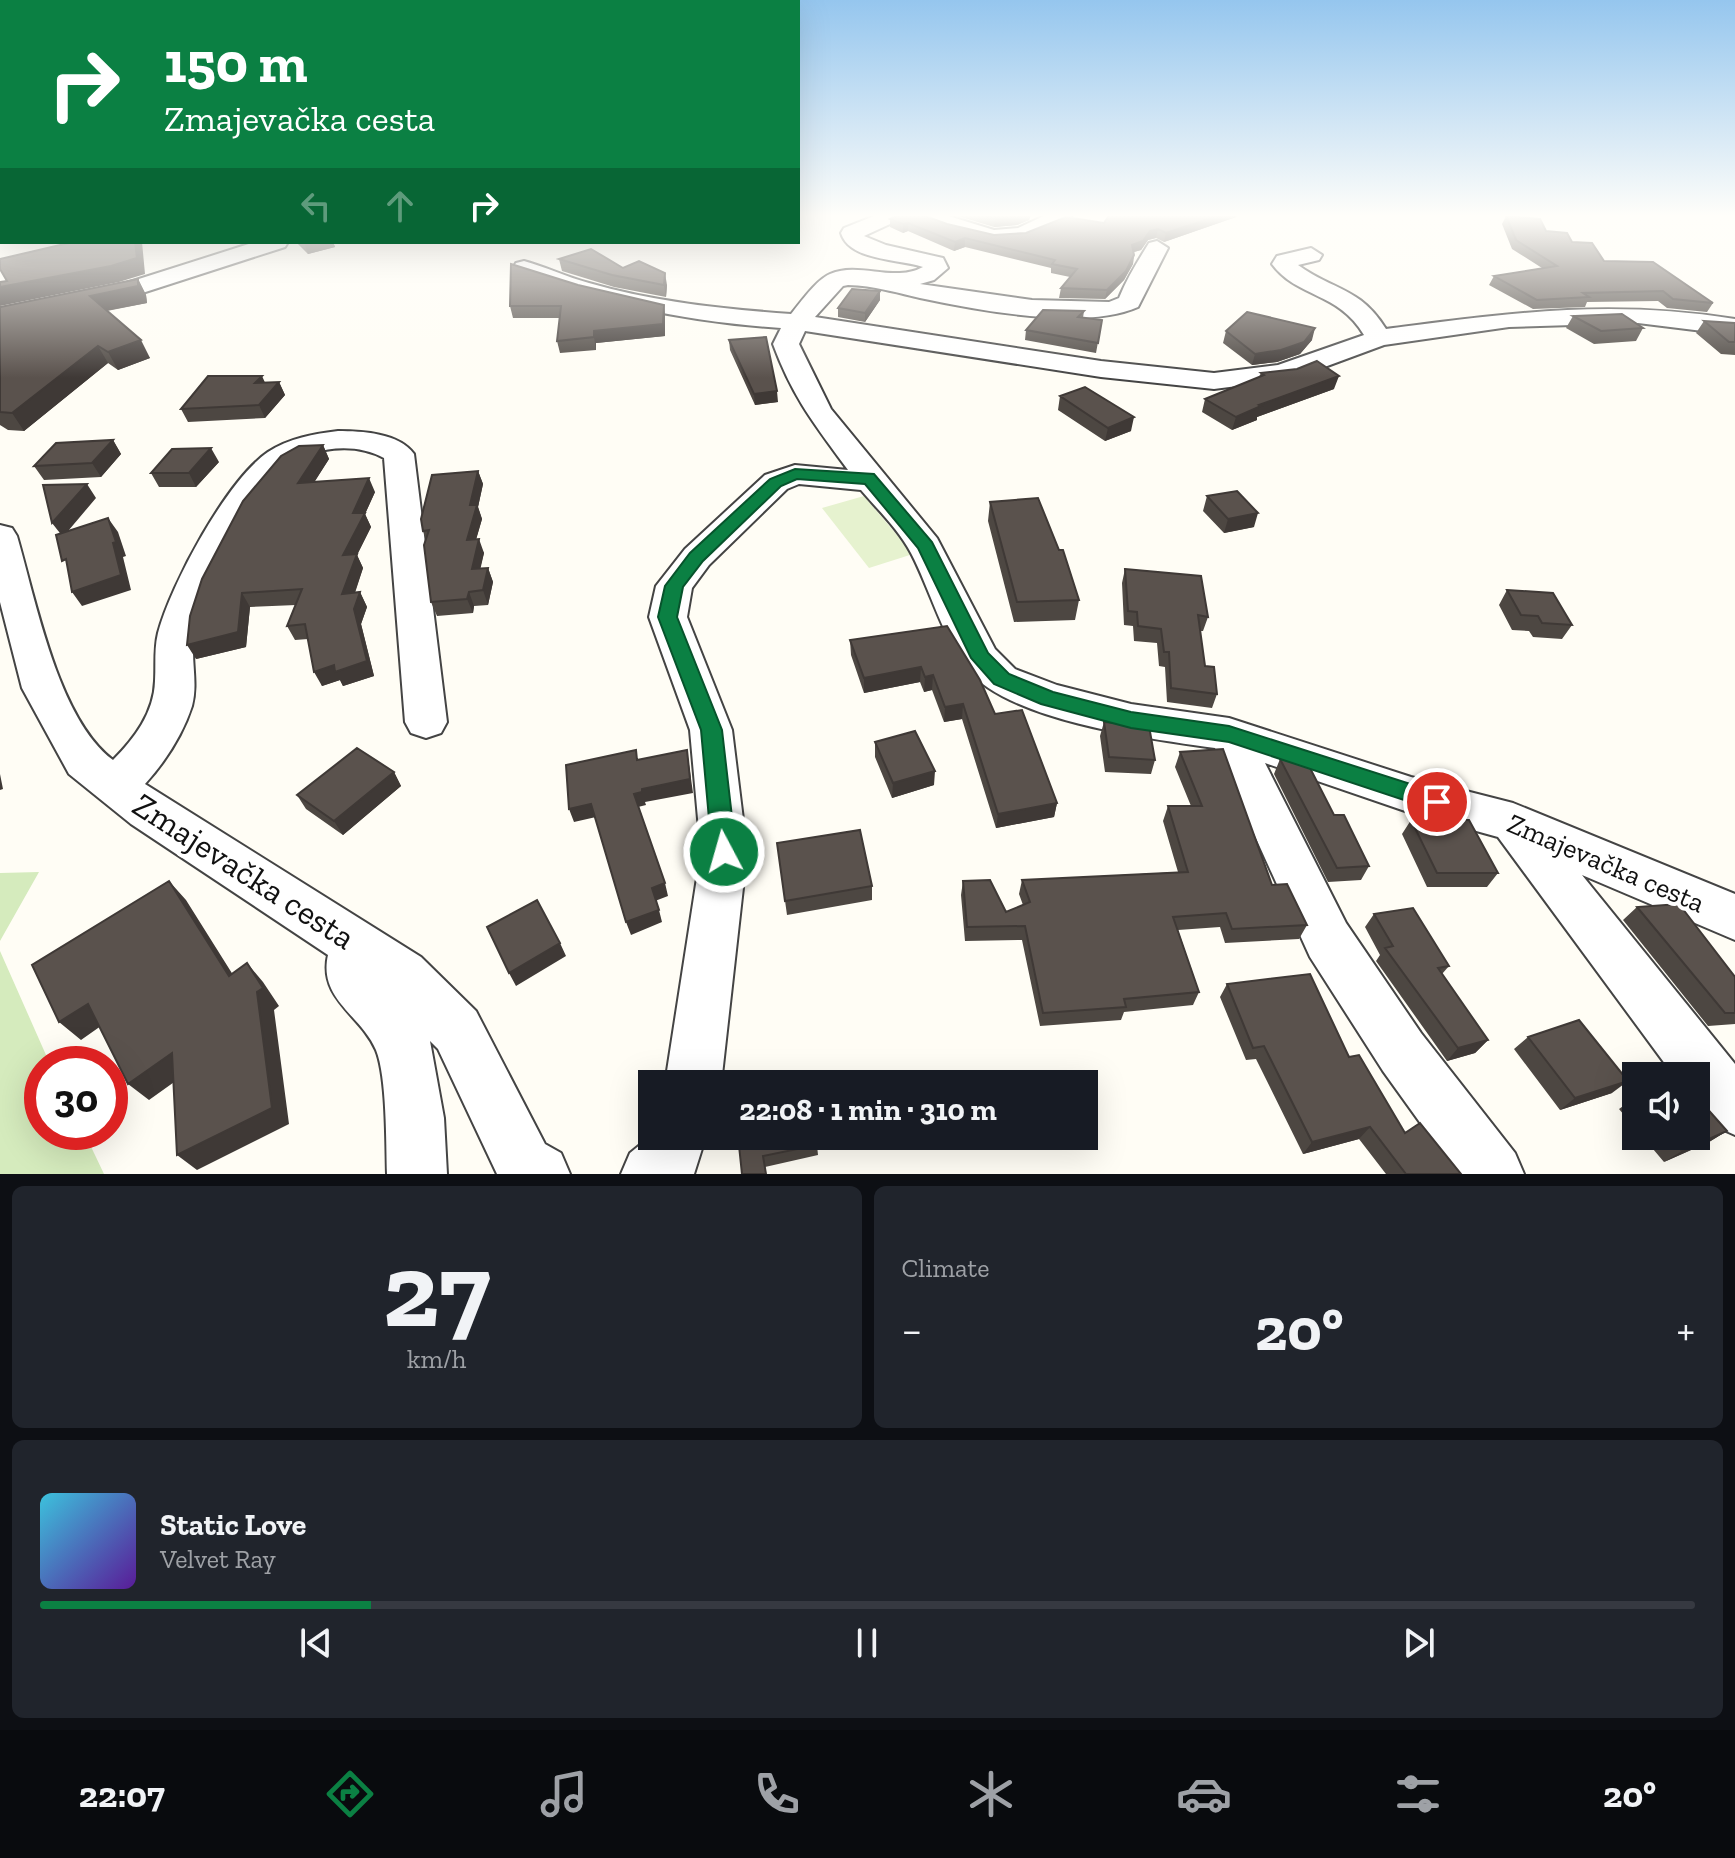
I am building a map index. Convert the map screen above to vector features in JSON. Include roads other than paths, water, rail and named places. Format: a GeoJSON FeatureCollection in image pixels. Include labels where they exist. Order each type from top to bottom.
{"type":"FeatureCollection","features":[{"type":"Feature","properties":{"kind":"street"},"geometry":{"type":"LineString","coordinates":[[0,316],[125,291],[194,269]]}},
{"type":"Feature","properties":{"kind":"street"},"geometry":{"type":"LineString","coordinates":[[526,269],[612,297],[728,317],[797,322],[1101,369],[1214,381],[1282,373],[1379,338],[1476,323],[1577,315],[1695,319],[1735,327]]}},
{"type":"Feature","properties":{"kind":"street"},"geometry":{"type":"LineString","coordinates":[[797,322],[836,279],[878,281],[917,278],[935,269]]}},
{"type":"Feature","properties":{"kind":"street"},"geometry":{"type":"LineString","coordinates":[[878,281],[923,293],[1060,308],[1113,309],[1129,302],[1138,279],[1147,269]]}},
{"type":"Feature","properties":{"kind":"street"},"geometry":{"type":"LineString","coordinates":[[1289,269],[1300,278],[1357,304],[1379,338]]}},
{"type":"Feature","properties":{"kind":"street"},"geometry":{"type":"LineString","coordinates":[[32,335],[149,307]]}},
{"type":"Feature","properties":{"kind":"street","name":"Zmajevačka cesta"},"geometry":{"type":"LineString","coordinates":[[797,322],[786,344],[803,388],[823,421],[859,460],[868,478],[925,546],[980,658],[1001,679],[1048,698],[1131,720],[1229,734],[1411,795],[1513,822],[1735,917]]}},
{"type":"Feature","properties":{"kind":"street"},"geometry":{"type":"LineString","coordinates":[[115,786],[135,768],[159,733],[174,695],[174,648],[184,607],[197,579],[261,474],[279,458],[318,443],[385,444],[399,454],[426,722]]}},
{"type":"Feature","properties":{"kind":"street"},"geometry":{"type":"LineString","coordinates":[[695,1070],[724,852],[711,730],[668,617],[674,586],[697,557],[776,482],[795,474],[861,481],[868,478]]}},
{"type":"Feature","properties":{"kind":"street","name":"Zmajevačka cesta"},"geometry":{"type":"LineString","coordinates":[[0,536],[42,688],[84,762],[147,811],[403,975],[457,1030],[524,1165],[540,1174]]}},
{"type":"Feature","properties":{"kind":"street"},"geometry":{"type":"LineString","coordinates":[[1229,734],[1328,940],[1402,1052],[1494,1174]]}},
{"type":"Feature","properties":{"kind":"street"},"geometry":{"type":"LineString","coordinates":[[1513,822],[1699,1064],[1735,1106]]}},
{"type":"Feature","properties":{"kind":"street"},"geometry":{"type":"LineString","coordinates":[[358,947],[352,958],[352,979],[377,1004],[403,1042],[415,1118],[417,1174]]}},
{"type":"Feature","properties":{"kind":"street"},"geometry":{"type":"LineString","coordinates":[[651,1174],[670,1159],[673,1150]]}}]}
